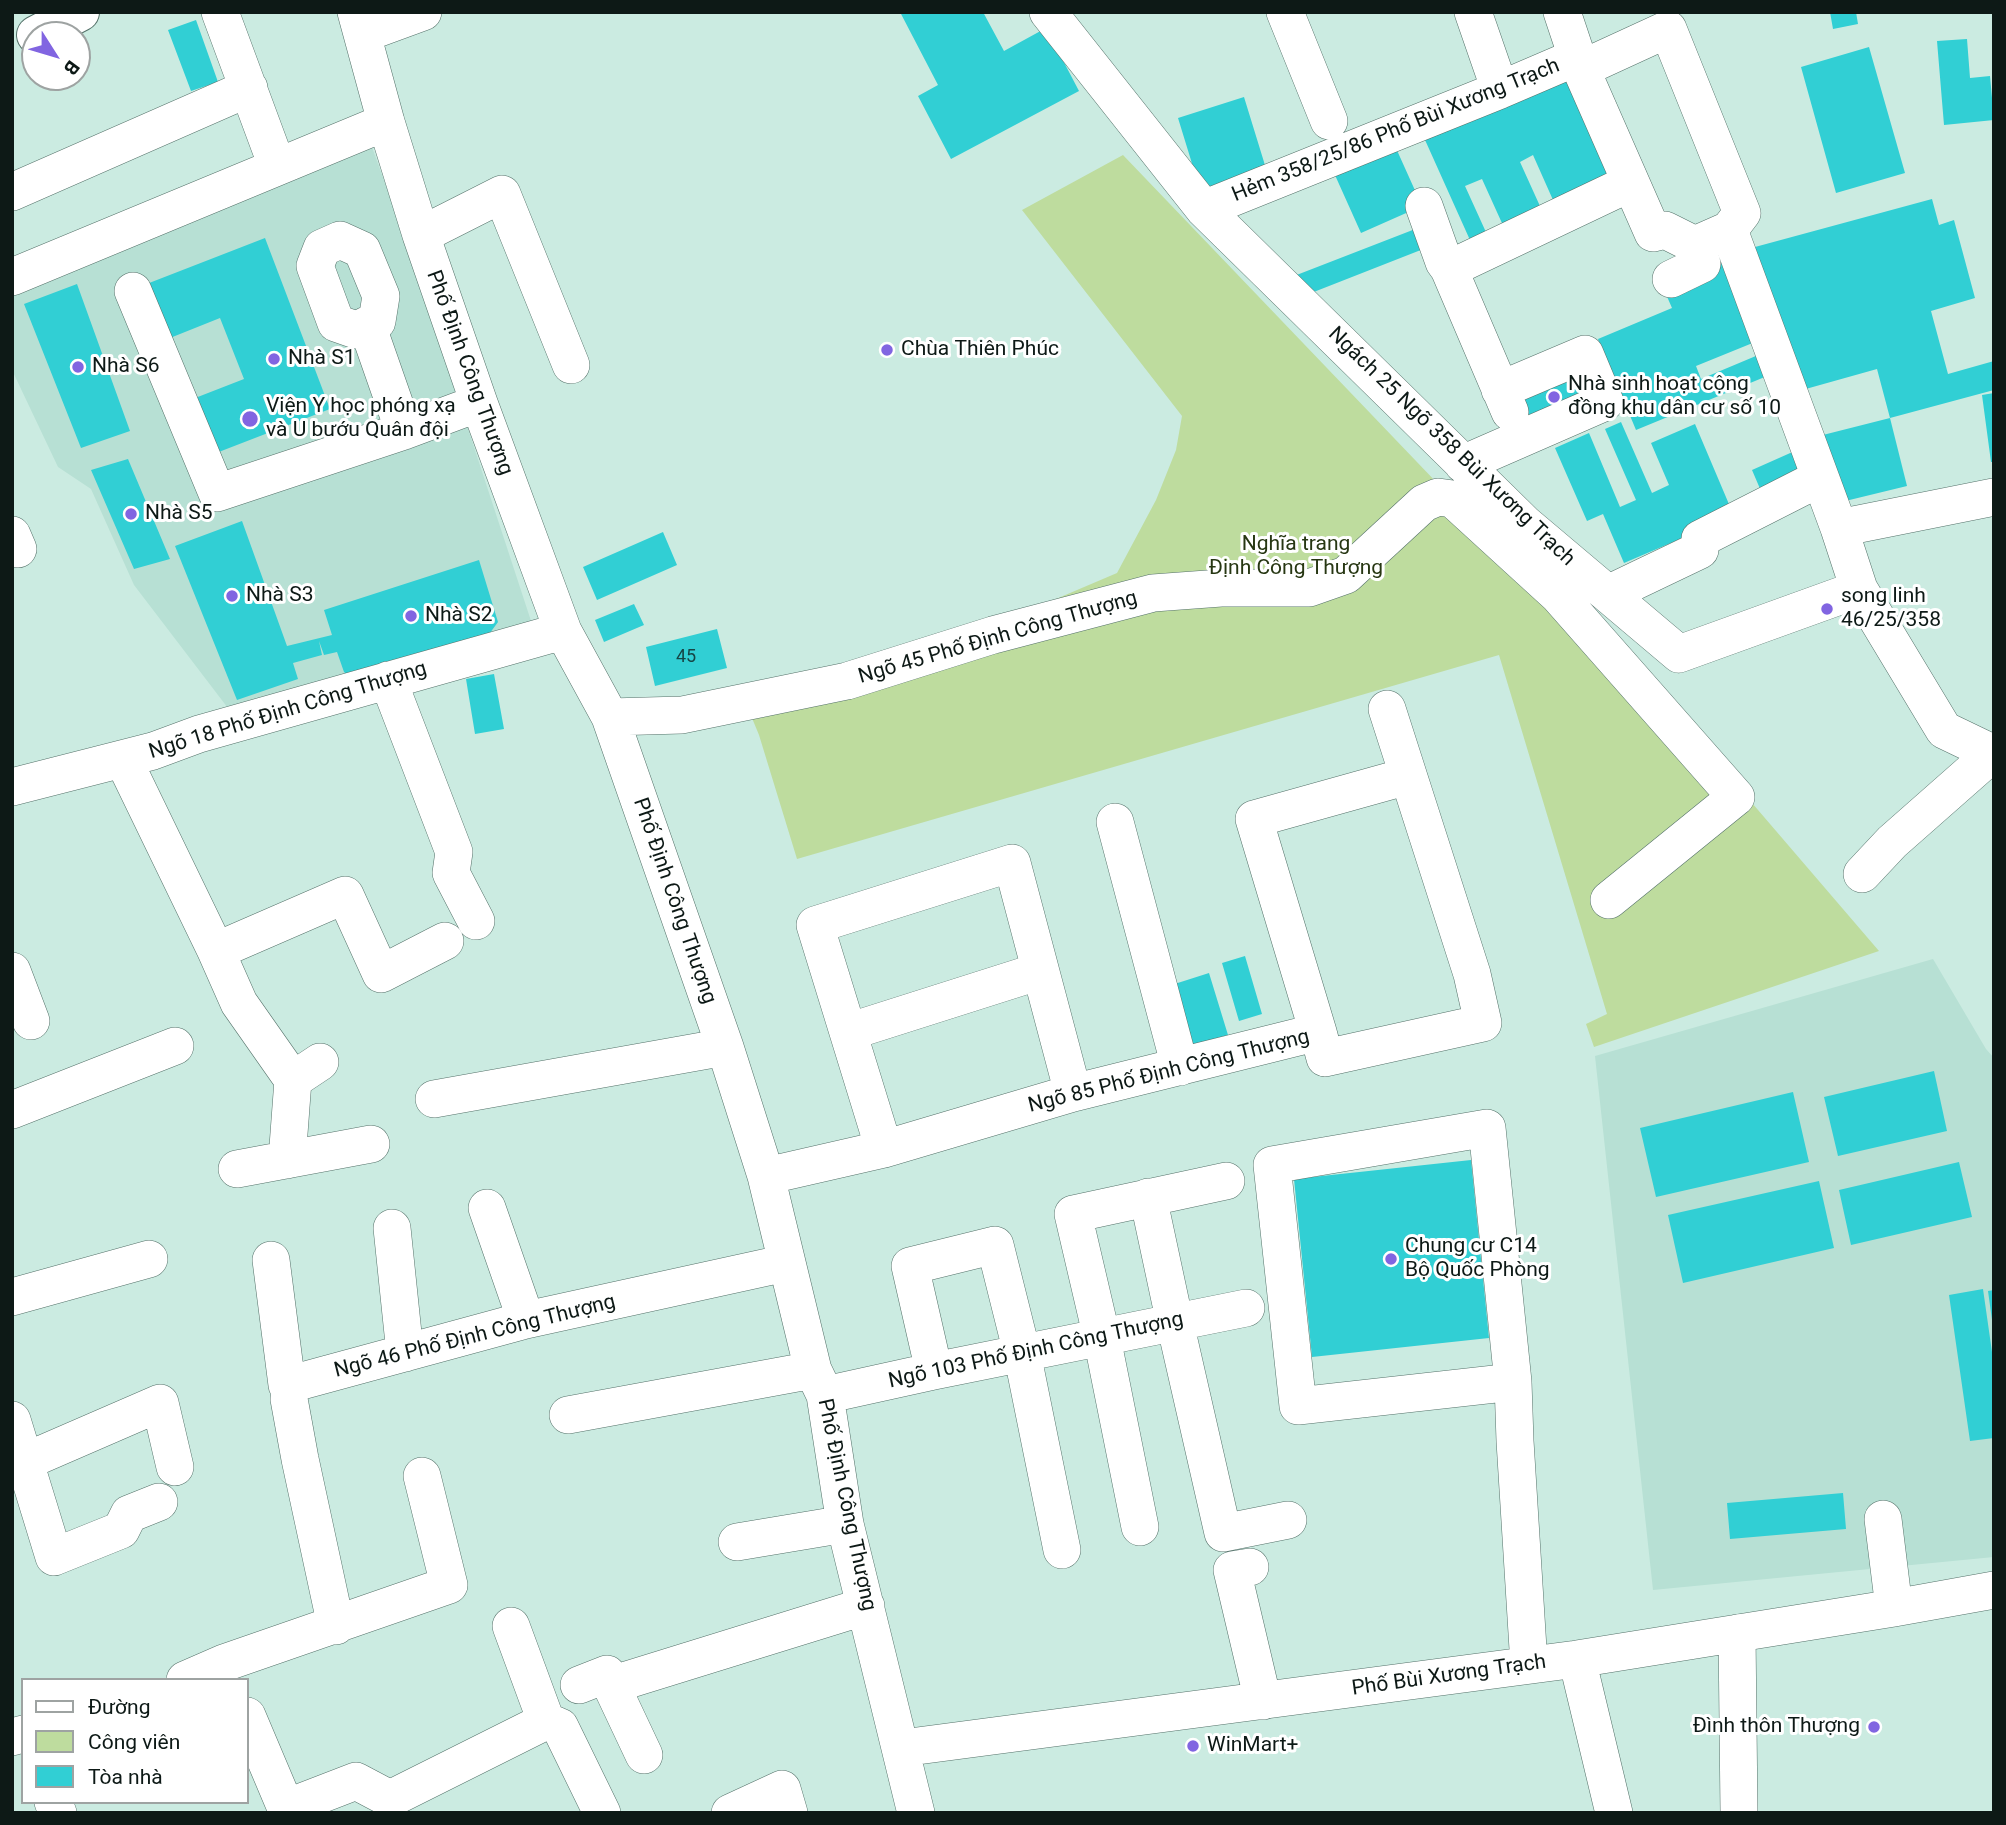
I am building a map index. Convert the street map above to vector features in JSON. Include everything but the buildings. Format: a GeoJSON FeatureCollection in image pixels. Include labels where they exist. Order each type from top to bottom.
{"type":"FeatureCollection","features":[{"type":"Feature","properties":{"kind":"main road"},"geometry":{"type":"LineString","coordinates":[[63,21],[80,12]]}},
{"type":"Feature","properties":{"kind":"street"},"geometry":{"type":"LineString","coordinates":[[220,12],[277,166]]}},
{"type":"Feature","properties":{"kind":"street"},"geometry":{"type":"LineString","coordinates":[[359,23],[423,12]]}},
{"type":"Feature","properties":{"kind":"street","name":"Ngách 25 Ngõ 358 Bùi Xương Trạch"},"geometry":{"type":"LineString","coordinates":[[1048,12],[1204,209],[1525,524],[1679,654],[1859,589]]}},
{"type":"Feature","properties":{"kind":"street"},"geometry":{"type":"LineString","coordinates":[[1285,12],[1329,121]]}},
{"type":"Feature","properties":{"kind":"street"},"geometry":{"type":"LineString","coordinates":[[1473,12],[1500,90]]}},
{"type":"Feature","properties":{"kind":"street"},"geometry":{"type":"LineString","coordinates":[[1562,12],[1579,63],[1668,29],[1742,213],[1728,230],[1695,245],[1702,264],[1671,279]]}},
{"type":"Feature","properties":{"kind":"street","name":"Phố Định Công Thượng"},"geometry":{"type":"LineString","coordinates":[[359,23],[423,243],[479,403],[563,631],[610,717],[725,1047],[766,1176],[786,1263],[819,1382],[845,1524],[916,1813]]}},
{"type":"Feature","properties":{"kind":"street","name":"Hẻm 358/25/86 Phố Bùi Xương Trạch"},"geometry":{"type":"LineString","coordinates":[[1204,209],[1500,90],[1579,63],[1653,233],[1665,230],[1695,245]]}},
{"type":"Feature","properties":{"kind":"street"},"geometry":{"type":"LineString","coordinates":[[12,192],[249,88]]}},
{"type":"Feature","properties":{"kind":"street"},"geometry":{"type":"LineString","coordinates":[[12,277],[386,122]]}},
{"type":"Feature","properties":{"kind":"street"},"geometry":{"type":"LineString","coordinates":[[1449,269],[1630,183]]}},
{"type":"Feature","properties":{"kind":"street"},"geometry":{"type":"LineString","coordinates":[[372,275],[412,258],[423,243],[502,194],[571,365]]}},
{"type":"Feature","properties":{"kind":"street"},"geometry":{"type":"LineString","coordinates":[[1424,206],[1444,262],[1522,438]]}},
{"type":"Feature","properties":{"kind":"street"},"geometry":{"type":"LineString","coordinates":[[1728,230],[1839,528],[1859,589],[1944,730],[1993,753],[1892,842],[1862,874]]}},
{"type":"Feature","properties":{"kind":"street"},"geometry":{"type":"LineString","coordinates":[[340,240],[362,250],[372,275],[381,296],[377,321],[356,330],[336,323],[315,266],[322,248],[340,240]]}},
{"type":"Feature","properties":{"kind":"street"},"geometry":{"type":"LineString","coordinates":[[133,291],[217,493],[404,431],[479,403]]}},
{"type":"Feature","properties":{"kind":"street"},"geometry":{"type":"LineString","coordinates":[[367,325],[404,431]]}},
{"type":"Feature","properties":{"kind":"street"},"geometry":{"type":"LineString","coordinates":[[1463,464],[1605,402],[1585,354],[1500,390]]}},
{"type":"Feature","properties":{"kind":"street"},"geometry":{"type":"LineString","coordinates":[[1608,594],[1700,550],[1700,539],[1820,478]]}},
{"type":"Feature","properties":{"kind":"street"},"geometry":{"type":"LineString","coordinates":[[1839,528],[1994,497]]}},
{"type":"Feature","properties":{"kind":"street","name":"Ngõ 45 Phố Định Công Thượng"},"geometry":{"type":"LineString","coordinates":[[610,717],[682,715],[847,681],[993,635],[1153,593],[1221,588],[1309,588],[1346,575],[1424,503],[1438,498],[1453,499],[1558,596],[1736,797],[1609,900]]}},
{"type":"Feature","properties":{"kind":"street","name":"Ngõ 18 Phố Định Công Thượng"},"geometry":{"type":"LineString","coordinates":[[12,787],[153,751],[200,734],[563,631]]}},
{"type":"Feature","properties":{"kind":"street"},"geometry":{"type":"LineString","coordinates":[[388,680],[454,852],[451,873],[476,921]]}},
{"type":"Feature","properties":{"kind":"street","name":"Ngõ 85 Phố Định Công Thượng"},"geometry":{"type":"LineString","coordinates":[[766,1176],[884,1149],[1073,1093],[1318,1032],[1325,1058],[1483,1023],[1472,974],[1387,709]]}},
{"type":"Feature","properties":{"kind":"street"},"geometry":{"type":"LineString","coordinates":[[123,759],[239,1003],[307,1071],[286,1160]]}},
{"type":"Feature","properties":{"kind":"street"},"geometry":{"type":"LineString","coordinates":[[1318,1032],[1254,819],[1408,776]]}},
{"type":"Feature","properties":{"kind":"street"},"geometry":{"type":"LineString","coordinates":[[1119,821],[1180,1067]]}},
{"type":"Feature","properties":{"kind":"street"},"geometry":{"type":"LineString","coordinates":[[884,1149],[816,925],[1012,863],[1073,1093]]}},
{"type":"Feature","properties":{"kind":"street"},"geometry":{"type":"LineString","coordinates":[[216,951],[345,895],[382,974],[445,941]]}},
{"type":"Feature","properties":{"kind":"street"},"geometry":{"type":"LineString","coordinates":[[12,971],[31,1021]]}},
{"type":"Feature","properties":{"kind":"street"},"geometry":{"type":"LineString","coordinates":[[848,1032],[1041,971]]}},
{"type":"Feature","properties":{"kind":"street"},"geometry":{"type":"LineString","coordinates":[[12,1110],[175,1046]]}},
{"type":"Feature","properties":{"kind":"street"},"geometry":{"type":"LineString","coordinates":[[434,1099],[725,1047]]}},
{"type":"Feature","properties":{"kind":"street"},"geometry":{"type":"LineString","coordinates":[[1513,1382],[1298,1406],[1272,1166],[1488,1128],[1513,1382],[1529,1665]]}},
{"type":"Feature","properties":{"kind":"street"},"geometry":{"type":"LineString","coordinates":[[237,1168],[372,1144]]}},
{"type":"Feature","properties":{"kind":"street"},"geometry":{"type":"LineString","coordinates":[[1140,1527],[1102,1338],[1073,1214],[1226,1181]]}},
{"type":"Feature","properties":{"kind":"street"},"geometry":{"type":"LineString","coordinates":[[1148,1197],[1223,1533],[1288,1520]]}},
{"type":"Feature","properties":{"kind":"street"},"geometry":{"type":"LineString","coordinates":[[487,1208],[526,1320]]}},
{"type":"Feature","properties":{"kind":"street"},"geometry":{"type":"LineString","coordinates":[[392,1228],[405,1353]]}},
{"type":"Feature","properties":{"kind":"street"},"geometry":{"type":"LineString","coordinates":[[934,1371],[910,1266],[995,1245],[1022,1353],[1062,1550]]}},
{"type":"Feature","properties":{"kind":"street"},"geometry":{"type":"LineString","coordinates":[[12,1297],[149,1259]]}},
{"type":"Feature","properties":{"kind":"street","name":"Ngõ 46 Phố Định Công Thượng"},"geometry":{"type":"LineString","coordinates":[[271,1260],[287,1385],[526,1320],[786,1263]]}},
{"type":"Feature","properties":{"kind":"street","name":"Ngõ 103 Phố Định Công Thượng"},"geometry":{"type":"LineString","coordinates":[[568,1415],[819,1382],[934,1371],[1246,1308]]}},
{"type":"Feature","properties":{"kind":"street"},"geometry":{"type":"LineString","coordinates":[[289,1399],[336,1626]]}},
{"type":"Feature","properties":{"kind":"street"},"geometry":{"type":"LineString","coordinates":[[24,1462],[160,1404],[175,1467]]}},
{"type":"Feature","properties":{"kind":"street"},"geometry":{"type":"LineString","coordinates":[[12,1420],[54,1557],[121,1530],[129,1514],[159,1502]]}},
{"type":"Feature","properties":{"kind":"street"},"geometry":{"type":"LineString","coordinates":[[196,1678],[228,1672],[336,1626],[449,1585],[422,1476]]}},
{"type":"Feature","properties":{"kind":"street"},"geometry":{"type":"LineString","coordinates":[[1883,1519],[1894,1608]]}},
{"type":"Feature","properties":{"kind":"street"},"geometry":{"type":"LineString","coordinates":[[737,1542],[845,1524]]}},
{"type":"Feature","properties":{"kind":"street"},"geometry":{"type":"LineString","coordinates":[[1250,1567],[1231,1570],[1263,1701]]}},
{"type":"Feature","properties":{"kind":"street","name":"Phố Bùi Xương Trạch"},"geometry":{"type":"LineString","coordinates":[[902,1748],[1577,1659],[1994,1590]]}},
{"type":"Feature","properties":{"kind":"street"},"geometry":{"type":"LineString","coordinates":[[644,1755],[595,1685],[866,1606]]}},
{"type":"Feature","properties":{"kind":"street"},"geometry":{"type":"LineString","coordinates":[[512,1626],[546,1721]]}},
{"type":"Feature","properties":{"kind":"street"},"geometry":{"type":"LineString","coordinates":[[1737,1633],[1739,1813]]}},
{"type":"Feature","properties":{"kind":"street"},"geometry":{"type":"LineString","coordinates":[[1577,1659],[1614,1813]]}},
{"type":"Feature","properties":{"kind":"street"},"geometry":{"type":"LineString","coordinates":[[248,1718],[287,1811],[356,1781],[390,1799],[546,1721],[561,1727],[602,1813]]}},
{"type":"Feature","properties":{"kind":"street"},"geometry":{"type":"LineString","coordinates":[[730,1813],[782,1789],[789,1813]]}},
{"type":"Feature","properties":{"kind":"shaded area","name":"Viện Y học phóng xạ và U bướu Quân đội"},"geometry":{"type":"Polygon","coordinates":[[[368,136],[412,258],[533,627],[234,716],[134,585],[91,489],[58,467],[12,370],[12,286],[368,136]]]}},
{"type":"Feature","properties":{"kind":"shaded area"},"geometry":{"type":"Polygon","coordinates":[[[1933,959],[1994,1058],[1994,1557],[1653,1590],[1595,1056],[1933,959]]]}},
{"type":"Feature","properties":{"kind":"green space","name":"Nghĩa trang Định Công Thượng"},"geometry":{"type":"Polygon","coordinates":[[[1123,155],[1439,485],[1583,606],[1879,951],[1594,1047],[1586,1024],[1607,1014],[1499,655],[797,859],[759,735],[745,701],[929,653],[1117,573],[1156,500],[1176,450],[1182,416],[1022,210],[1123,155]]]}},
{"type":"Feature","properties":{"kind":"place","name":"Chùa Thiên Phúc"},"geometry":{"type":"Point","coordinates":[887,350]}},
{"type":"Feature","properties":{"kind":"place","name":"Nhà S1"},"geometry":{"type":"Point","coordinates":[274,359]}},
{"type":"Feature","properties":{"kind":"place","name":"Nhà S6"},"geometry":{"type":"Point","coordinates":[78,367]}},
{"type":"Feature","properties":{"kind":"place","name":"Nhà sinh hoạt cộng đồng khu dân cư số 10"},"geometry":{"type":"Point","coordinates":[1554,397]}},
{"type":"Feature","properties":{"kind":"place","name":"Viện Y học phóng xạ và U bướu Quân đội"},"geometry":{"type":"Point","coordinates":[250,419]}},
{"type":"Feature","properties":{"kind":"place","name":"Nhà S5"},"geometry":{"type":"Point","coordinates":[131,514]}},
{"type":"Feature","properties":{"kind":"place","name":"Nhà S3"},"geometry":{"type":"Point","coordinates":[232,596]}},
{"type":"Feature","properties":{"kind":"place","name":"song linh 46/25/358"},"geometry":{"type":"Point","coordinates":[1827,609]}},
{"type":"Feature","properties":{"kind":"place","name":"Nhà S2"},"geometry":{"type":"Point","coordinates":[411,616]}},
{"type":"Feature","properties":{"kind":"place","name":"Chung cư C14 Bộ Quốc Phòng"},"geometry":{"type":"Point","coordinates":[1391,1259]}},
{"type":"Feature","properties":{"kind":"place","name":"Đình thôn Thượng"},"geometry":{"type":"Point","coordinates":[1874,1727]}},
{"type":"Feature","properties":{"kind":"place","name":"WinMart+"},"geometry":{"type":"Point","coordinates":[1193,1746]}}]}
